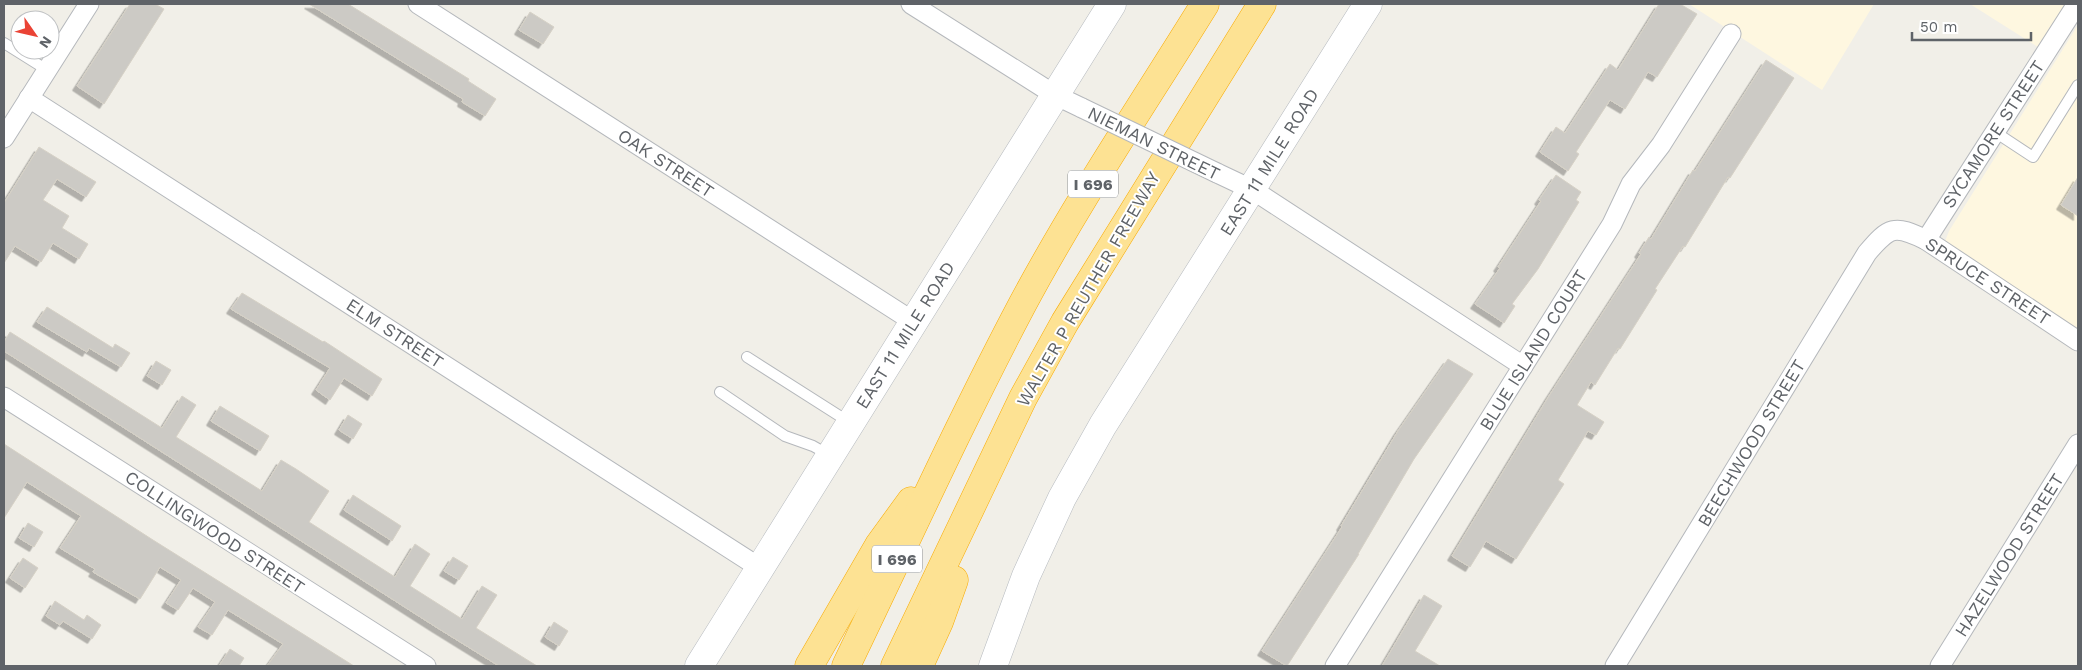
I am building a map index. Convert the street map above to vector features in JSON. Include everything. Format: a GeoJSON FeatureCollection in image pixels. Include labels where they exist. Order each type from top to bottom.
{"type":"FeatureCollection","features":[{"type":"Feature","properties":{"kind":"highway","name":"I 696"},"geometry":{"type":"LineString","coordinates":[[846,666],[948,451],[1022,305],[1052,252],[1205,4]]}},
{"type":"Feature","properties":{"kind":"highway","name":"WALTER P REUTHER FREEWAY"},"geometry":{"type":"LineString","coordinates":[[895,666],[1028,390],[1065,322],[1122,227],[1262,4]]}},
{"type":"Feature","properties":{"kind":"highway"},"geometry":{"type":"LineString","coordinates":[[1122,227],[1205,126],[1281,4]]}},
{"type":"Feature","properties":{"kind":"highway"},"geometry":{"type":"LineString","coordinates":[[809,666],[879,545],[948,451]]}},
{"type":"Feature","properties":{"kind":"highway"},"geometry":{"type":"LineString","coordinates":[[919,666],[939,622],[966,544],[981,487]]}},
{"type":"Feature","properties":{"kind":"main road","name":"EAST 11 MILE ROAD"},"geometry":{"type":"LineString","coordinates":[[699,666],[1112,4]]}},
{"type":"Feature","properties":{"kind":"main road","name":"EAST 11 MILE ROAD"},"geometry":{"type":"LineString","coordinates":[[993,666],[1026,576],[1062,498],[1103,425],[1368,4]]}},
{"type":"Feature","properties":{"kind":"street"},"geometry":{"type":"LineString","coordinates":[[4,138],[89,4]]}},
{"type":"Feature","properties":{"kind":"street","name":"OAK STREET"},"geometry":{"type":"LineString","coordinates":[[418,4],[914,322]]}},
{"type":"Feature","properties":{"kind":"street","name":"NIEMAN STREET"},"geometry":{"type":"LineString","coordinates":[[911,4],[1055,95],[1252,190],[1523,366]]}},
{"type":"Feature","properties":{"kind":"street","name":"SYCAMORE STREET"},"geometry":{"type":"LineString","coordinates":[[1926,240],[2077,4]]}},
{"type":"Feature","properties":{"kind":"street","name":"BLUE ISLAND COURT"},"geometry":{"type":"LineString","coordinates":[[1335,666],[1612,224],[1632,184],[1661,145],[1731,34]]}},
{"type":"Feature","properties":{"kind":"street","name":"ELM STREET"},"geometry":{"type":"LineString","coordinates":[[29,98],[760,568]]}},
{"type":"Feature","properties":{"kind":"street","name":"SPRUCE STREET"},"geometry":{"type":"LineString","coordinates":[[1896,229],[1911,232],[1926,240],[2078,341]]}},
{"type":"Feature","properties":{"kind":"street","name":"BEECHWOOD STREET"},"geometry":{"type":"LineString","coordinates":[[1615,666],[1867,253],[1882,235],[1896,229]]}},
{"type":"Feature","properties":{"kind":"street","name":"COLLINGWOOD STREET"},"geometry":{"type":"LineString","coordinates":[[4,397],[426,666]]}},
{"type":"Feature","properties":{"kind":"street","name":"HAZELWOOD STREET"},"geometry":{"type":"LineString","coordinates":[[1940,666],[2078,444]]}},
{"type":"Feature","properties":{"kind":"lane"},"geometry":{"type":"LineString","coordinates":[[4,43],[46,70]]}},
{"type":"Feature","properties":{"kind":"lane"},"geometry":{"type":"LineString","coordinates":[[1994,132],[2033,157],[2078,85]]}},
{"type":"Feature","properties":{"kind":"lane"},"geometry":{"type":"LineString","coordinates":[[747,357],[850,423]]}},
{"type":"Feature","properties":{"kind":"lane"},"geometry":{"type":"LineString","coordinates":[[720,392],[786,436],[830,456]]}},
{"type":"Feature","properties":{"kind":"shaded area"},"geometry":{"type":"Polygon","coordinates":[[[1689,4],[1874,4],[1822,90],[1689,4]]]}},
{"type":"Feature","properties":{"kind":"shaded area"},"geometry":{"type":"Polygon","coordinates":[[[1970,4],[2069,4],[2041,49],[1970,4]]]}},
{"type":"Feature","properties":{"kind":"shaded area"},"geometry":{"type":"Polygon","coordinates":[[[2078,25],[2078,335],[1944,244],[1949,231],[2078,25]]]}},
{"type":"Feature","properties":{"kind":"building"},"geometry":{"type":"Polygon","coordinates":[[[130,4],[155,4],[164,9],[104,104],[77,86],[130,4]]]}},
{"type":"Feature","properties":{"kind":"building"},"geometry":{"type":"Polygon","coordinates":[[[309,4],[348,4],[469,79],[468,81],[496,99],[485,116],[462,102],[463,99],[309,4]]]}},
{"type":"Feature","properties":{"kind":"building"},"geometry":{"type":"Polygon","coordinates":[[[1659,4],[1680,4],[1697,14],[1657,77],[1648,72],[1625,109],[1610,100],[1576,152],[1579,154],[1568,171],[1540,152],[1556,127],[1565,133],[1610,64],[1618,70],[1659,4]]]}},
{"type":"Feature","properties":{"kind":"building"},"geometry":{"type":"Polygon","coordinates":[[[530,12],[554,27],[543,44],[519,30],[530,12]]]}},
{"type":"Feature","properties":{"kind":"building"},"geometry":{"type":"Polygon","coordinates":[[[1766,60],[1794,78],[1730,178],[1728,177],[1685,247],[1683,246],[1655,289],[1657,290],[1620,349],[1618,348],[1595,385],[1591,382],[1577,405],[1604,422],[1596,435],[1588,431],[1558,480],[1564,484],[1516,559],[1486,541],[1470,567],[1452,556],[1549,396],[1641,254],[1639,253],[1649,237],[1651,239],[1693,170],[1695,171],[1766,60]]]}},
{"type":"Feature","properties":{"kind":"building"},"geometry":{"type":"Polygon","coordinates":[[[39,147],[96,182],[86,197],[57,179],[43,200],[69,216],[62,228],[88,244],[79,259],[53,243],[41,262],[15,246],[4,263],[4,203],[39,147]]]}},
{"type":"Feature","properties":{"kind":"building"},"geometry":{"type":"Polygon","coordinates":[[[1556,175],[1581,192],[1576,200],[1579,202],[1538,269],[1512,304],[1515,306],[1504,323],[1475,304],[1500,268],[1498,267],[1556,175]]]}},
{"type":"Feature","properties":{"kind":"building"},"geometry":{"type":"Polygon","coordinates":[[[2078,177],[2078,216],[2061,205],[2078,177]]]}},
{"type":"Feature","properties":{"kind":"building"},"geometry":{"type":"Polygon","coordinates":[[[242,293],[324,341],[382,379],[372,396],[344,378],[330,400],[316,390],[330,368],[231,309],[242,293]]]}},
{"type":"Feature","properties":{"kind":"building"},"geometry":{"type":"Polygon","coordinates":[[[47,307],[113,348],[115,344],[130,353],[121,367],[89,348],[87,352],[37,322],[47,307]]]}},
{"type":"Feature","properties":{"kind":"building"},"geometry":{"type":"Polygon","coordinates":[[[10,332],[162,428],[182,396],[196,405],[176,437],[262,491],[281,460],[296,469],[329,491],[309,522],[395,577],[415,544],[430,554],[410,586],[462,619],[482,586],[497,595],[476,628],[537,666],[499,666],[436,627],[4,351],[4,342],[10,332]]]}},
{"type":"Feature","properties":{"kind":"building"},"geometry":{"type":"Polygon","coordinates":[[[1448,359],[1473,374],[1414,459],[1359,554],[1287,666],[1262,651],[1342,527],[1398,431],[1448,359]]]}},
{"type":"Feature","properties":{"kind":"building"},"geometry":{"type":"Polygon","coordinates":[[[156,361],[171,370],[162,385],[147,376],[156,361]]]}},
{"type":"Feature","properties":{"kind":"building"},"geometry":{"type":"Polygon","coordinates":[[[220,406],[269,436],[260,451],[211,421],[220,406]]]}},
{"type":"Feature","properties":{"kind":"building"},"geometry":{"type":"Polygon","coordinates":[[[348,415],[362,424],[353,439],[339,430],[348,415]]]}},
{"type":"Feature","properties":{"kind":"building"},"geometry":{"type":"Polygon","coordinates":[[[4,444],[354,666],[267,666],[283,644],[228,610],[212,635],[198,627],[215,602],[193,588],[178,610],[166,603],[181,580],[160,567],[140,599],[93,572],[95,569],[60,548],[81,516],[27,482],[4,518],[4,444]]]}},
{"type":"Feature","properties":{"kind":"building"},"geometry":{"type":"Polygon","coordinates":[[[353,495],[401,526],[392,541],[344,510],[353,495]]]}},
{"type":"Feature","properties":{"kind":"building"},"geometry":{"type":"Polygon","coordinates":[[[28,523],[43,532],[34,547],[19,538],[28,523]]]}},
{"type":"Feature","properties":{"kind":"building"},"geometry":{"type":"Polygon","coordinates":[[[453,557],[468,566],[459,580],[444,571],[453,557]]]}},
{"type":"Feature","properties":{"kind":"building"},"geometry":{"type":"Polygon","coordinates":[[[23,558],[38,568],[25,588],[10,578],[23,558]]]}},
{"type":"Feature","properties":{"kind":"building"},"geometry":{"type":"Polygon","coordinates":[[[1424,595],[1442,606],[1415,651],[1440,666],[1382,666],[1424,595]]]}},
{"type":"Feature","properties":{"kind":"building"},"geometry":{"type":"Polygon","coordinates":[[[55,601],[84,620],[87,615],[101,625],[92,639],[63,621],[60,625],[46,616],[55,601]]]}},
{"type":"Feature","properties":{"kind":"building"},"geometry":{"type":"Polygon","coordinates":[[[554,622],[568,631],[559,646],[545,637],[554,622]]]}},
{"type":"Feature","properties":{"kind":"building"},"geometry":{"type":"Polygon","coordinates":[[[230,649],[244,658],[239,666],[219,666],[230,649]]]}}]}
